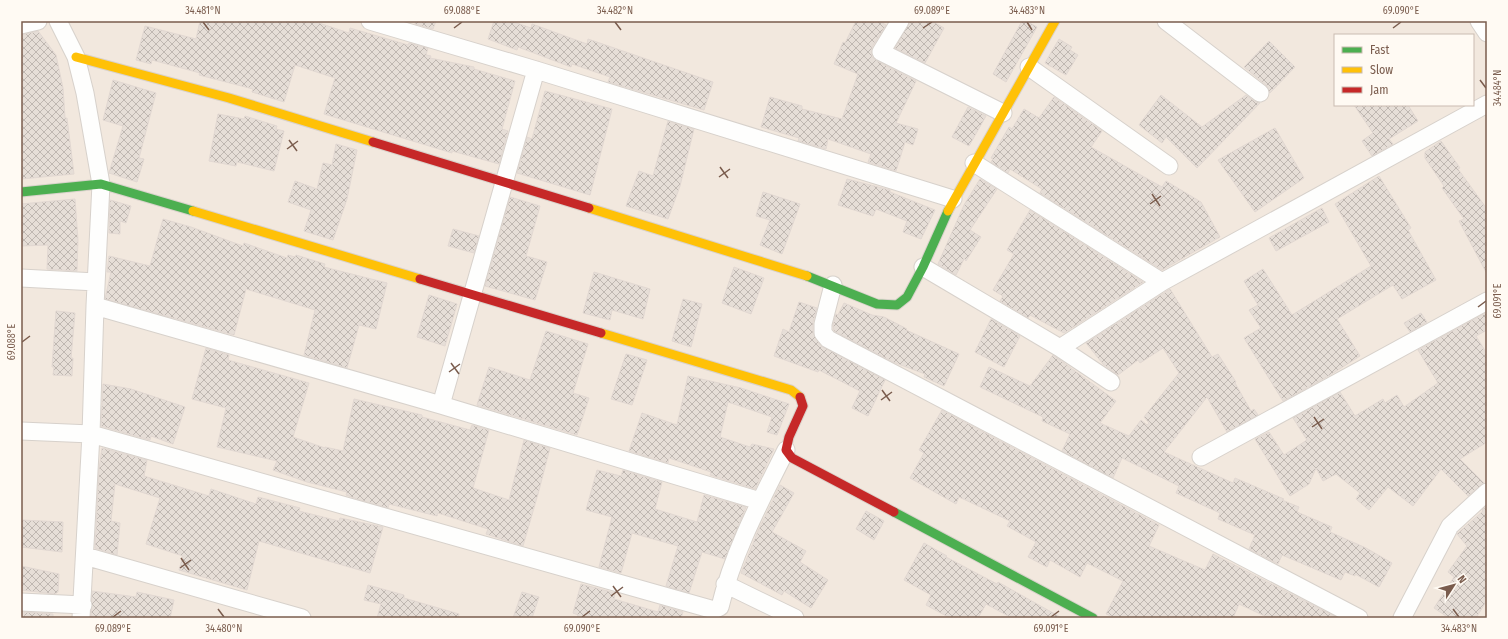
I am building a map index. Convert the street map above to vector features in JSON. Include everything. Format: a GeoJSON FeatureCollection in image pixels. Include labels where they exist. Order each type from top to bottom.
{"type":"FeatureCollection","features":[{"type":"Feature","properties":{"kind":"street"},"geometry":{"type":"LineString","coordinates":[[21,25],[38,21]]}},
{"type":"Feature","properties":{"kind":"street"},"geometry":{"type":"LineString","coordinates":[[21,602],[82,611],[101,184],[85,92],[76,57],[58,21]]}},
{"type":"Feature","properties":{"kind":"street"},"geometry":{"type":"LineString","coordinates":[[370,21],[536,70],[953,199]]}},
{"type":"Feature","properties":{"kind":"street"},"geometry":{"type":"LineString","coordinates":[[900,21],[881,52],[1003,113]]}},
{"type":"Feature","properties":{"kind":"street"},"geometry":{"type":"LineString","coordinates":[[76,57],[229,98],[762,261],[833,285],[877,304],[896,305],[907,297],[923,267],[953,199],[1055,21]]}},
{"type":"Feature","properties":{"kind":"street"},"geometry":{"type":"LineString","coordinates":[[1166,21],[1260,93]]}},
{"type":"Feature","properties":{"kind":"street"},"geometry":{"type":"LineString","coordinates":[[1479,21],[1487,34]]}},
{"type":"Feature","properties":{"kind":"street"},"geometry":{"type":"LineString","coordinates":[[1029,67],[1169,166]]}},
{"type":"Feature","properties":{"kind":"street"},"geometry":{"type":"LineString","coordinates":[[441,405],[536,70]]}},
{"type":"Feature","properties":{"kind":"street"},"geometry":{"type":"LineString","coordinates":[[1060,348],[1162,282],[1487,104]]}},
{"type":"Feature","properties":{"kind":"street"},"geometry":{"type":"LineString","coordinates":[[974,163],[1162,282]]}},
{"type":"Feature","properties":{"kind":"street"},"geometry":{"type":"LineString","coordinates":[[21,192],[101,184],[791,390],[800,396],[803,406],[789,437],[786,450],[760,501],[725,584],[720,607],[714,610],[91,434],[21,431]]}},
{"type":"Feature","properties":{"kind":"street"},"geometry":{"type":"LineString","coordinates":[[923,267],[1060,348],[1111,382]]}},
{"type":"Feature","properties":{"kind":"street"},"geometry":{"type":"LineString","coordinates":[[21,278],[96,282]]}},
{"type":"Feature","properties":{"kind":"street"},"geometry":{"type":"LineString","coordinates":[[833,285],[823,324],[823,333],[828,340],[1359,618]]}},
{"type":"Feature","properties":{"kind":"street"},"geometry":{"type":"LineString","coordinates":[[1201,457],[1487,301]]}},
{"type":"Feature","properties":{"kind":"street"},"geometry":{"type":"LineString","coordinates":[[95,306],[441,405],[760,501]]}},
{"type":"Feature","properties":{"kind":"street"},"geometry":{"type":"LineString","coordinates":[[786,450],[792,458],[1093,618]]}},
{"type":"Feature","properties":{"kind":"street"},"geometry":{"type":"LineString","coordinates":[[1402,618],[1450,526],[1487,492]]}},
{"type":"Feature","properties":{"kind":"street"},"geometry":{"type":"LineString","coordinates":[[85,556],[302,618]]}},
{"type":"Feature","properties":{"kind":"street"},"geometry":{"type":"LineString","coordinates":[[725,584],[795,618]]}},
{"type":"Feature","properties":{"kind":"shaded area"},"geometry":{"type":"Polygon","coordinates":[[[21,21],[1487,21],[1487,618],[21,618],[21,21]]]}},
{"type":"Feature","properties":{"kind":"building"},"geometry":{"type":"Polygon","coordinates":[[[200,21],[313,21],[349,33],[350,28],[408,45],[409,43],[428,48],[426,55],[431,56],[430,58],[474,67],[474,69],[515,81],[502,129],[508,131],[499,164],[452,151],[452,153],[324,114],[335,78],[295,65],[284,102],[252,92],[253,89],[199,75],[200,73],[152,60],[151,64],[136,60],[145,26],[196,39],[200,21]]]}},
{"type":"Feature","properties":{"kind":"building"},"geometry":{"type":"Polygon","coordinates":[[[416,21],[436,21],[433,29],[415,24],[416,21]]]}},
{"type":"Feature","properties":{"kind":"building"},"geometry":{"type":"Polygon","coordinates":[[[494,21],[511,21],[531,28],[532,24],[587,44],[588,39],[713,82],[704,110],[608,82],[610,77],[572,64],[571,67],[518,47],[517,50],[488,39],[494,21]]]}},
{"type":"Feature","properties":{"kind":"building"},"geometry":{"type":"Polygon","coordinates":[[[856,21],[879,21],[886,25],[872,47],[872,57],[916,81],[896,123],[918,129],[913,145],[905,142],[896,171],[868,162],[871,154],[828,139],[826,149],[798,141],[799,138],[761,127],[770,97],[802,106],[802,109],[842,119],[858,74],[834,64],[843,42],[845,43],[856,21]]]}},
{"type":"Feature","properties":{"kind":"building"},"geometry":{"type":"Polygon","coordinates":[[[910,21],[932,21],[944,28],[925,63],[895,48],[910,21]]]}},
{"type":"Feature","properties":{"kind":"building"},"geometry":{"type":"Polygon","coordinates":[[[1022,21],[1026,21],[1037,27],[1006,82],[993,74],[1022,21]]]}},
{"type":"Feature","properties":{"kind":"building"},"geometry":{"type":"Polygon","coordinates":[[[38,31],[56,55],[63,88],[65,118],[67,118],[74,174],[21,179],[21,35],[38,31]]]}},
{"type":"Feature","properties":{"kind":"building"},"geometry":{"type":"Polygon","coordinates":[[[1059,39],[1072,47],[1070,50],[1078,55],[1066,75],[1045,63],[1059,39]]]}},
{"type":"Feature","properties":{"kind":"building"},"geometry":{"type":"Polygon","coordinates":[[[1269,41],[1295,67],[1270,93],[1266,85],[1244,67],[1269,41]]]}},
{"type":"Feature","properties":{"kind":"building"},"geometry":{"type":"Polygon","coordinates":[[[113,80],[156,93],[139,158],[144,159],[137,182],[109,173],[123,126],[103,120],[113,80]]]}},
{"type":"Feature","properties":{"kind":"building"},"geometry":{"type":"Polygon","coordinates":[[[545,91],[612,109],[590,195],[517,173],[527,137],[532,139],[545,91]]]}},
{"type":"Feature","properties":{"kind":"building"},"geometry":{"type":"Polygon","coordinates":[[[1161,95],[1202,127],[1246,95],[1254,101],[1260,103],[1197,168],[1166,137],[1162,143],[1139,125],[1161,95]]]}},
{"type":"Feature","properties":{"kind":"building"},"geometry":{"type":"Polygon","coordinates":[[[1054,97],[1102,131],[1091,147],[1162,187],[1166,181],[1201,202],[1220,237],[1162,270],[1040,193],[1042,189],[1010,169],[1008,173],[991,162],[993,159],[991,158],[1009,127],[1012,129],[1024,109],[1039,118],[1054,97]]]}},
{"type":"Feature","properties":{"kind":"building"},"geometry":{"type":"Polygon","coordinates":[[[1355,106],[1409,106],[1418,121],[1389,139],[1393,144],[1372,156],[1362,141],[1373,133],[1355,106]]]}},
{"type":"Feature","properties":{"kind":"building"},"geometry":{"type":"Polygon","coordinates":[[[968,107],[986,116],[969,146],[952,137],[968,107]]]}},
{"type":"Feature","properties":{"kind":"building"},"geometry":{"type":"Polygon","coordinates":[[[218,114],[244,119],[245,116],[277,126],[276,129],[284,131],[274,171],[237,162],[236,166],[209,161],[218,114]]]}},
{"type":"Feature","properties":{"kind":"building"},"geometry":{"type":"Polygon","coordinates":[[[668,121],[694,129],[680,186],[668,219],[626,206],[639,171],[653,176],[668,121]]]}},
{"type":"Feature","properties":{"kind":"building"},"geometry":{"type":"Polygon","coordinates":[[[1275,128],[1304,178],[1255,212],[1218,160],[1275,128]]]}},
{"type":"Feature","properties":{"kind":"building"},"geometry":{"type":"Polygon","coordinates":[[[1441,141],[1460,168],[1458,169],[1487,209],[1487,274],[1459,221],[1464,219],[1442,188],[1444,186],[1425,158],[1425,152],[1441,141]]]}},
{"type":"Feature","properties":{"kind":"building"},"geometry":{"type":"Polygon","coordinates":[[[336,144],[357,150],[347,199],[333,240],[304,231],[311,210],[288,202],[295,181],[317,189],[323,163],[332,165],[336,144]]]}},
{"type":"Feature","properties":{"kind":"building"},"geometry":{"type":"Polygon","coordinates":[[[1379,176],[1411,228],[1408,230],[1436,280],[1402,299],[1393,285],[1337,319],[1360,356],[1330,375],[1283,401],[1244,338],[1261,328],[1249,310],[1258,305],[1244,281],[1263,269],[1292,315],[1371,266],[1335,204],[1379,176]]]}},
{"type":"Feature","properties":{"kind":"building"},"geometry":{"type":"Polygon","coordinates":[[[847,179],[890,190],[890,192],[935,210],[921,239],[903,232],[907,221],[876,209],[873,216],[838,205],[847,179]]]}},
{"type":"Feature","properties":{"kind":"building"},"geometry":{"type":"Polygon","coordinates":[[[980,179],[997,189],[970,230],[981,237],[966,261],[964,259],[956,275],[938,264],[964,205],[980,179]]]}},
{"type":"Feature","properties":{"kind":"building"},"geometry":{"type":"Polygon","coordinates":[[[763,192],[800,204],[782,254],[760,245],[770,220],[756,216],[763,192]]]}},
{"type":"Feature","properties":{"kind":"building"},"geometry":{"type":"Polygon","coordinates":[[[510,197],[540,206],[526,256],[547,262],[535,300],[485,286],[510,197]]]}},
{"type":"Feature","properties":{"kind":"building"},"geometry":{"type":"Polygon","coordinates":[[[75,199],[78,240],[77,271],[47,269],[48,245],[21,246],[21,204],[75,199]]]}},
{"type":"Feature","properties":{"kind":"building"},"geometry":{"type":"Polygon","coordinates":[[[110,200],[131,206],[126,223],[120,221],[120,234],[109,233],[110,200]]]}},
{"type":"Feature","properties":{"kind":"building"},"geometry":{"type":"Polygon","coordinates":[[[1322,208],[1329,222],[1276,251],[1269,238],[1322,208]]]}},
{"type":"Feature","properties":{"kind":"building"},"geometry":{"type":"Polygon","coordinates":[[[1030,210],[1143,282],[1064,333],[1030,315],[1028,318],[1000,301],[1003,296],[993,290],[1014,254],[1007,250],[1030,210]]]}},
{"type":"Feature","properties":{"kind":"building"},"geometry":{"type":"Polygon","coordinates":[[[163,219],[191,227],[243,246],[244,243],[287,258],[288,255],[295,257],[296,255],[325,264],[324,267],[387,283],[376,329],[359,325],[347,368],[304,355],[315,310],[246,289],[234,335],[105,299],[111,272],[107,272],[109,256],[150,266],[163,219]]]}},
{"type":"Feature","properties":{"kind":"building"},"geometry":{"type":"Polygon","coordinates":[[[453,229],[479,236],[474,253],[448,246],[453,229]]]}},
{"type":"Feature","properties":{"kind":"building"},"geometry":{"type":"Polygon","coordinates":[[[734,267],[764,278],[751,314],[722,303],[734,267]]]}},
{"type":"Feature","properties":{"kind":"building"},"geometry":{"type":"Polygon","coordinates":[[[594,272],[650,289],[643,319],[612,310],[610,320],[583,313],[594,272]]]}},
{"type":"Feature","properties":{"kind":"building"},"geometry":{"type":"Polygon","coordinates":[[[1170,289],[1212,357],[1218,354],[1236,382],[1235,383],[1251,411],[1254,409],[1258,415],[1227,432],[1207,397],[1164,452],[1233,483],[1235,478],[1284,499],[1282,500],[1299,507],[1297,512],[1332,527],[1330,532],[1366,548],[1392,563],[1379,587],[1355,574],[1355,576],[1345,572],[1341,580],[1282,555],[1278,564],[1249,549],[1255,535],[1218,519],[1220,513],[1176,493],[1179,486],[1122,458],[1113,478],[1062,451],[1070,434],[1042,421],[1043,417],[980,387],[989,367],[1030,386],[1053,355],[1116,401],[1100,423],[1129,436],[1141,420],[1147,425],[1149,423],[1144,417],[1179,373],[1163,348],[1140,363],[1138,360],[1118,375],[1103,364],[1086,343],[1170,289]]]}},
{"type":"Feature","properties":{"kind":"building"},"geometry":{"type":"Polygon","coordinates":[[[429,295],[457,304],[445,346],[417,337],[429,295]]]}},
{"type":"Feature","properties":{"kind":"building"},"geometry":{"type":"Polygon","coordinates":[[[683,299],[702,304],[691,347],[672,341],[683,299]]]}},
{"type":"Feature","properties":{"kind":"building"},"geometry":{"type":"Polygon","coordinates":[[[799,302],[817,308],[813,322],[813,333],[821,346],[885,380],[868,416],[852,408],[860,391],[819,370],[818,372],[774,356],[783,329],[789,332],[799,302]]]}},
{"type":"Feature","properties":{"kind":"building"},"geometry":{"type":"Polygon","coordinates":[[[844,303],[872,315],[884,317],[907,329],[906,330],[959,354],[944,386],[924,377],[925,374],[893,362],[834,331],[833,325],[836,314],[838,315],[844,303]]]}},
{"type":"Feature","properties":{"kind":"building"},"geometry":{"type":"Polygon","coordinates":[[[56,311],[75,313],[71,358],[73,358],[72,376],[53,375],[54,367],[52,367],[56,311]]]}},
{"type":"Feature","properties":{"kind":"building"},"geometry":{"type":"Polygon","coordinates":[[[1487,312],[1487,330],[1476,336],[1487,354],[1487,442],[1460,459],[1484,483],[1468,496],[1441,469],[1413,506],[1388,487],[1369,510],[1356,499],[1360,493],[1336,474],[1323,481],[1316,468],[1309,484],[1290,496],[1255,439],[1269,432],[1284,455],[1307,440],[1293,418],[1340,392],[1355,416],[1383,399],[1385,403],[1397,395],[1404,407],[1438,383],[1418,350],[1487,312]]]}},
{"type":"Feature","properties":{"kind":"building"},"geometry":{"type":"Polygon","coordinates":[[[1421,313],[1427,322],[1410,332],[1404,323],[1421,313]]]}},
{"type":"Feature","properties":{"kind":"building"},"geometry":{"type":"Polygon","coordinates":[[[991,319],[1020,336],[1004,367],[975,352],[991,319]]]}},
{"type":"Feature","properties":{"kind":"building"},"geometry":{"type":"Polygon","coordinates":[[[546,331],[588,344],[573,393],[589,398],[577,435],[477,405],[489,367],[530,380],[546,331]]]}},
{"type":"Feature","properties":{"kind":"building"},"geometry":{"type":"Polygon","coordinates":[[[206,348],[229,355],[228,360],[309,383],[293,437],[325,448],[343,451],[354,399],[422,415],[422,417],[470,430],[472,425],[489,430],[473,488],[509,500],[524,440],[550,448],[523,546],[486,534],[488,529],[438,513],[437,516],[389,504],[388,508],[357,499],[346,495],[347,492],[307,482],[273,470],[277,461],[217,447],[226,408],[192,399],[206,348]]]}},
{"type":"Feature","properties":{"kind":"building"},"geometry":{"type":"Polygon","coordinates":[[[626,354],[647,360],[632,405],[611,399],[626,354]]]}},
{"type":"Feature","properties":{"kind":"building"},"geometry":{"type":"Polygon","coordinates":[[[688,376],[741,388],[789,404],[777,435],[767,432],[772,417],[728,402],[720,437],[750,447],[752,444],[774,449],[755,489],[710,475],[711,472],[669,458],[668,463],[629,451],[642,413],[677,425],[688,376]]]}},
{"type":"Feature","properties":{"kind":"building"},"geometry":{"type":"Polygon","coordinates":[[[103,384],[131,389],[185,407],[173,444],[151,436],[150,440],[101,426],[103,384]]]}},
{"type":"Feature","properties":{"kind":"building"},"geometry":{"type":"Polygon","coordinates":[[[942,410],[1159,525],[1149,546],[1205,570],[1213,554],[1338,618],[1269,618],[1239,604],[1233,618],[1116,618],[1106,614],[1123,581],[1087,563],[1080,577],[1050,560],[1047,567],[1028,557],[1036,542],[1007,526],[1010,521],[959,497],[956,504],[910,478],[924,453],[919,450],[942,410]]]}},
{"type":"Feature","properties":{"kind":"building"},"geometry":{"type":"Polygon","coordinates":[[[102,448],[147,460],[144,476],[209,496],[211,489],[256,504],[258,497],[300,508],[299,511],[339,521],[340,518],[383,527],[370,573],[259,541],[247,590],[179,570],[183,556],[146,544],[160,498],[115,484],[111,521],[120,523],[117,555],[95,548],[99,469],[102,448]]]}},
{"type":"Feature","properties":{"kind":"building"},"geometry":{"type":"Polygon","coordinates":[[[597,470],[621,476],[623,470],[662,482],[655,509],[697,522],[704,495],[746,507],[725,559],[702,552],[689,593],[666,586],[678,546],[632,533],[621,573],[599,567],[612,517],[586,510],[597,470]]]}},
{"type":"Feature","properties":{"kind":"building"},"geometry":{"type":"Polygon","coordinates":[[[780,485],[794,493],[772,532],[806,551],[800,562],[828,580],[811,608],[784,591],[782,595],[741,573],[758,531],[780,485]]]}},
{"type":"Feature","properties":{"kind":"building"},"geometry":{"type":"Polygon","coordinates":[[[1487,506],[1487,600],[1476,618],[1449,618],[1434,608],[1454,577],[1448,572],[1467,546],[1457,534],[1487,506]]]}},
{"type":"Feature","properties":{"kind":"building"},"geometry":{"type":"Polygon","coordinates":[[[866,511],[884,521],[874,540],[856,529],[866,511]]]}},
{"type":"Feature","properties":{"kind":"building"},"geometry":{"type":"Polygon","coordinates":[[[21,520],[63,522],[62,552],[21,547],[21,520]]]}},
{"type":"Feature","properties":{"kind":"building"},"geometry":{"type":"Polygon","coordinates":[[[924,543],[947,556],[946,557],[997,584],[998,582],[1062,618],[1012,618],[986,604],[978,618],[950,618],[926,605],[931,595],[904,580],[924,543]]]}},
{"type":"Feature","properties":{"kind":"building"},"geometry":{"type":"Polygon","coordinates":[[[21,566],[59,574],[58,592],[55,594],[21,590],[21,566]]]}},
{"type":"Feature","properties":{"kind":"building"},"geometry":{"type":"Polygon","coordinates":[[[581,584],[615,593],[614,599],[658,612],[660,605],[683,612],[681,618],[577,618],[578,615],[573,613],[581,584]]]}},
{"type":"Feature","properties":{"kind":"building"},"geometry":{"type":"Polygon","coordinates":[[[368,585],[404,595],[404,598],[459,614],[458,618],[377,618],[381,604],[364,600],[368,585]]]}},
{"type":"Feature","properties":{"kind":"building"},"geometry":{"type":"Polygon","coordinates":[[[92,591],[136,597],[137,592],[174,600],[170,618],[91,618],[92,591]]]}},
{"type":"Feature","properties":{"kind":"building"},"geometry":{"type":"Polygon","coordinates":[[[522,592],[539,597],[532,618],[513,618],[522,592]]]}},
{"type":"Feature","properties":{"kind":"building"},"geometry":{"type":"Polygon","coordinates":[[[24,612],[53,614],[53,618],[24,618],[24,612]]]}},
{"type":"Feature","properties":{"kind":"traffic: fast"},"geometry":{"type":"LineString","coordinates":[[21,192],[101,184],[193,211]]}},
{"type":"Feature","properties":{"kind":"traffic: fast"},"geometry":{"type":"LineString","coordinates":[[807,276],[877,304],[897,305],[907,297],[923,267],[948,211]]}},
{"type":"Feature","properties":{"kind":"traffic: fast"},"geometry":{"type":"LineString","coordinates":[[894,512],[1093,618]]}},
{"type":"Feature","properties":{"kind":"traffic: slow"},"geometry":{"type":"LineString","coordinates":[[948,211],[1055,21]]}},
{"type":"Feature","properties":{"kind":"traffic: slow"},"geometry":{"type":"LineString","coordinates":[[76,57],[229,98],[373,142]]}},
{"type":"Feature","properties":{"kind":"traffic: slow"},"geometry":{"type":"LineString","coordinates":[[589,208],[807,276]]}},
{"type":"Feature","properties":{"kind":"traffic: slow"},"geometry":{"type":"LineString","coordinates":[[193,211],[420,279]]}},
{"type":"Feature","properties":{"kind":"traffic: slow"},"geometry":{"type":"LineString","coordinates":[[601,333],[791,390],[800,397]]}},
{"type":"Feature","properties":{"kind":"traffic: jam"},"geometry":{"type":"LineString","coordinates":[[373,142],[589,208]]}},
{"type":"Feature","properties":{"kind":"traffic: jam"},"geometry":{"type":"LineString","coordinates":[[420,279],[601,333]]}},
{"type":"Feature","properties":{"kind":"traffic: jam"},"geometry":{"type":"LineString","coordinates":[[800,397],[803,406],[789,437],[786,450],[792,458],[894,512]]}}]}
